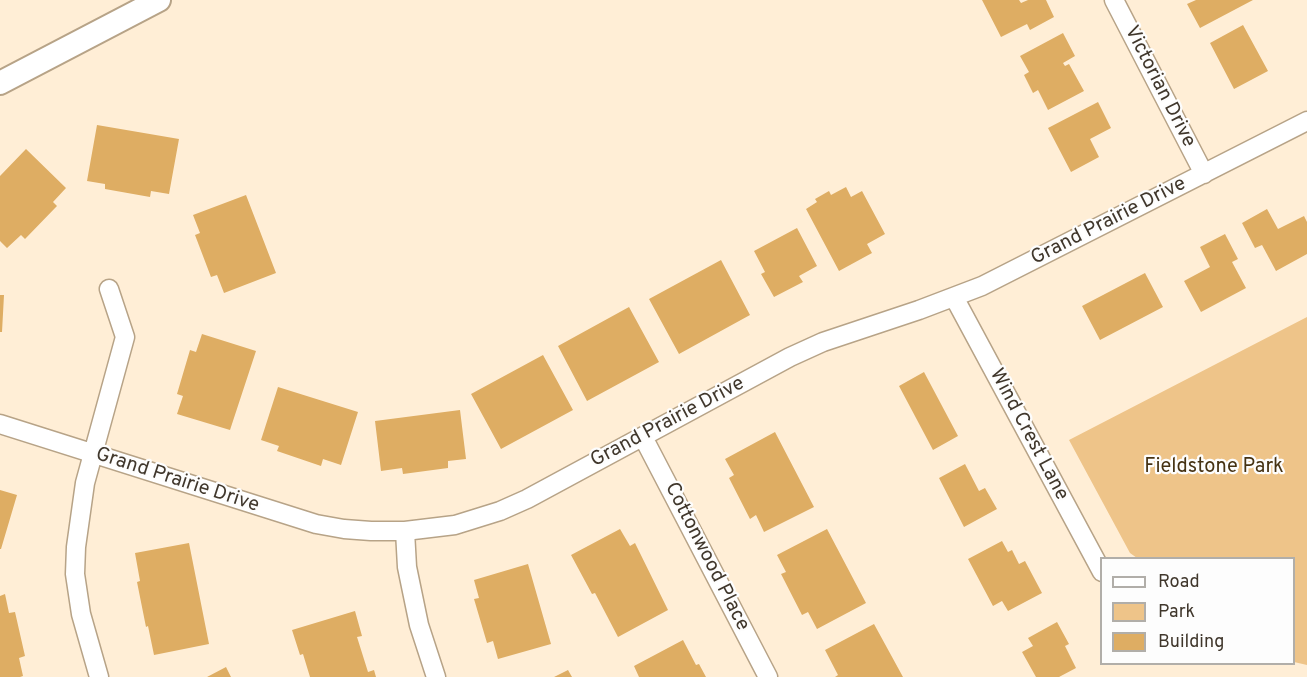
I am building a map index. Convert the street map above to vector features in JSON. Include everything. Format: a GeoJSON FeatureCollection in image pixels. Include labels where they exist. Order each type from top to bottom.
{"type":"FeatureCollection","features":[{"type":"Feature","properties":{"kind":"street"},"geometry":{"type":"LineString","coordinates":[[0,83],[159,0]]}},
{"type":"Feature","properties":{"kind":"street","name":"Victorian Drive"},"geometry":{"type":"LineString","coordinates":[[1114,0],[1204,174]]}},
{"type":"Feature","properties":{"kind":"street","name":"Grand Prairie Drive"},"geometry":{"type":"LineString","coordinates":[[0,424],[316,524],[353,530],[405,531],[455,525],[500,511],[812,347],[954,297],[1008,274],[1307,121]]}},
{"type":"Feature","properties":{"kind":"street"},"geometry":{"type":"LineString","coordinates":[[99,677],[81,614],[75,574],[78,519],[85,483],[125,337],[109,289]]}},
{"type":"Feature","properties":{"kind":"street","name":"Wind Crest Lane"},"geometry":{"type":"LineString","coordinates":[[954,297],[1100,570]]}},
{"type":"Feature","properties":{"kind":"street","name":"Cottonwood Place"},"geometry":{"type":"LineString","coordinates":[[643,437],[768,677]]}},
{"type":"Feature","properties":{"kind":"street"},"geometry":{"type":"LineString","coordinates":[[405,531],[407,567],[419,625],[436,677]]}},
{"type":"Feature","properties":{"kind":"green space","name":"Fieldstone Park"},"geometry":{"type":"Polygon","coordinates":[[[1307,317],[1307,665],[1295,662],[1295,557],[1136,557],[1130,553],[1069,440],[1307,317]]]}},
{"type":"Feature","properties":{"kind":"building"},"geometry":{"type":"Polygon","coordinates":[[[982,0],[1019,0],[1021,3],[1028,0],[1046,0],[1054,17],[1030,30],[1027,24],[1001,37],[982,0]]]}},
{"type":"Feature","properties":{"kind":"building"},"geometry":{"type":"Polygon","coordinates":[[[1196,0],[1253,0],[1200,28],[1187,4],[1196,0]]]}},
{"type":"Feature","properties":{"kind":"building"},"geometry":{"type":"Polygon","coordinates":[[[1243,25],[1268,71],[1234,89],[1210,43],[1243,25]]]}},
{"type":"Feature","properties":{"kind":"building"},"geometry":{"type":"Polygon","coordinates":[[[1063,33],[1075,56],[1063,63],[1065,66],[1069,64],[1084,91],[1048,110],[1038,90],[1033,93],[1024,75],[1029,72],[1020,56],[1063,33]]]}},
{"type":"Feature","properties":{"kind":"building"},"geometry":{"type":"Polygon","coordinates":[[[1098,102],[1111,128],[1090,139],[1099,157],[1071,172],[1048,128],[1098,102]]]}},
{"type":"Feature","properties":{"kind":"building"},"geometry":{"type":"Polygon","coordinates":[[[97,125],[179,139],[169,194],[151,191],[150,197],[105,189],[105,184],[87,181],[97,125]]]}},
{"type":"Feature","properties":{"kind":"building"},"geometry":{"type":"Polygon","coordinates":[[[26,149],[66,188],[53,202],[57,206],[25,239],[21,235],[7,248],[0,241],[0,176],[26,149]]]}},
{"type":"Feature","properties":{"kind":"building"},"geometry":{"type":"Polygon","coordinates":[[[846,187],[851,197],[862,191],[885,234],[867,244],[872,253],[839,271],[806,209],[817,202],[815,199],[829,191],[831,195],[846,187]]]}},
{"type":"Feature","properties":{"kind":"building"},"geometry":{"type":"Polygon","coordinates":[[[246,195],[276,273],[224,293],[217,275],[211,277],[195,235],[200,233],[193,215],[246,195]]]}},
{"type":"Feature","properties":{"kind":"building"},"geometry":{"type":"Polygon","coordinates":[[[1267,209],[1278,229],[1304,216],[1307,222],[1307,254],[1276,271],[1262,245],[1255,248],[1242,223],[1267,209]]]}},
{"type":"Feature","properties":{"kind":"building"},"geometry":{"type":"Polygon","coordinates":[[[797,228],[817,266],[799,276],[803,282],[774,297],[761,274],[765,272],[754,251],[797,228]]]}},
{"type":"Feature","properties":{"kind":"building"},"geometry":{"type":"Polygon","coordinates":[[[1225,234],[1238,259],[1232,262],[1246,288],[1201,312],[1184,281],[1210,267],[1200,247],[1225,234]]]}},
{"type":"Feature","properties":{"kind":"building"},"geometry":{"type":"Polygon","coordinates":[[[721,260],[750,315],[679,354],[649,299],[721,260]]]}},
{"type":"Feature","properties":{"kind":"building"},"geometry":{"type":"Polygon","coordinates":[[[1145,273],[1163,307],[1100,340],[1082,306],[1145,273]]]}},
{"type":"Feature","properties":{"kind":"building"},"geometry":{"type":"Polygon","coordinates":[[[0,295],[4,295],[2,332],[0,332],[0,295]]]}},
{"type":"Feature","properties":{"kind":"building"},"geometry":{"type":"Polygon","coordinates":[[[629,307],[659,362],[587,401],[558,346],[629,307]]]}},
{"type":"Feature","properties":{"kind":"building"},"geometry":{"type":"Polygon","coordinates":[[[202,334],[256,351],[230,430],[177,414],[183,396],[177,394],[190,350],[196,352],[202,334]]]}},
{"type":"Feature","properties":{"kind":"building"},"geometry":{"type":"Polygon","coordinates":[[[543,355],[573,410],[501,449],[471,394],[543,355]]]}},
{"type":"Feature","properties":{"kind":"building"},"geometry":{"type":"Polygon","coordinates":[[[924,372],[958,436],[933,450],[899,386],[924,372]]]}},
{"type":"Feature","properties":{"kind":"building"},"geometry":{"type":"Polygon","coordinates":[[[278,387],[358,412],[341,465],[323,459],[321,466],[277,451],[279,446],[261,440],[278,387]]]}},
{"type":"Feature","properties":{"kind":"building"},"geometry":{"type":"Polygon","coordinates":[[[460,410],[466,459],[448,461],[448,468],[403,474],[402,468],[381,471],[375,421],[460,410]]]}},
{"type":"Feature","properties":{"kind":"building"},"geometry":{"type":"Polygon","coordinates":[[[775,432],[814,507],[764,532],[756,515],[750,519],[729,478],[734,475],[725,459],[775,432]]]}},
{"type":"Feature","properties":{"kind":"building"},"geometry":{"type":"Polygon","coordinates":[[[965,464],[979,491],[985,488],[997,509],[964,527],[939,478],[965,464]]]}},
{"type":"Feature","properties":{"kind":"building"},"geometry":{"type":"Polygon","coordinates":[[[0,490],[17,495],[1,549],[0,549],[0,490]]]}},
{"type":"Feature","properties":{"kind":"building"},"geometry":{"type":"Polygon","coordinates":[[[620,529],[630,546],[635,543],[668,610],[618,637],[595,593],[592,594],[571,555],[620,529]]]}},
{"type":"Feature","properties":{"kind":"building"},"geometry":{"type":"Polygon","coordinates":[[[827,529],[866,603],[817,629],[808,612],[802,615],[781,574],[786,572],[777,555],[827,529]]]}},
{"type":"Feature","properties":{"kind":"building"},"geometry":{"type":"Polygon","coordinates":[[[1002,541],[1008,552],[1012,550],[1019,564],[1025,561],[1042,593],[1008,611],[1002,601],[993,606],[968,559],[1002,541]]]}},
{"type":"Feature","properties":{"kind":"building"},"geometry":{"type":"Polygon","coordinates":[[[189,543],[209,644],[154,655],[137,582],[140,581],[135,553],[189,543]]]}},
{"type":"Feature","properties":{"kind":"building"},"geometry":{"type":"Polygon","coordinates":[[[528,564],[551,644],[498,659],[493,641],[487,643],[474,599],[479,598],[474,580],[528,564]]]}},
{"type":"Feature","properties":{"kind":"building"},"geometry":{"type":"Polygon","coordinates":[[[5,594],[9,613],[15,612],[25,656],[19,658],[23,676],[20,677],[0,677],[0,596],[5,594]]]}},
{"type":"Feature","properties":{"kind":"building"},"geometry":{"type":"Polygon","coordinates":[[[355,611],[362,636],[357,637],[368,672],[374,670],[376,677],[310,677],[292,630],[355,611]]]}},
{"type":"Feature","properties":{"kind":"building"},"geometry":{"type":"Polygon","coordinates":[[[1057,622],[1069,644],[1065,646],[1076,668],[1059,677],[1036,677],[1022,652],[1033,646],[1028,638],[1057,622]]]}},
{"type":"Feature","properties":{"kind":"building"},"geometry":{"type":"Polygon","coordinates":[[[874,624],[903,677],[835,677],[838,675],[825,650],[874,624]]]}},
{"type":"Feature","properties":{"kind":"building"},"geometry":{"type":"Polygon","coordinates":[[[683,640],[696,665],[699,664],[706,677],[639,677],[634,666],[683,640]]]}},
{"type":"Feature","properties":{"kind":"building"},"geometry":{"type":"Polygon","coordinates":[[[226,667],[231,677],[207,677],[226,667]]]}},
{"type":"Feature","properties":{"kind":"building"},"geometry":{"type":"Polygon","coordinates":[[[568,670],[572,677],[554,677],[568,670]]]}}]}
